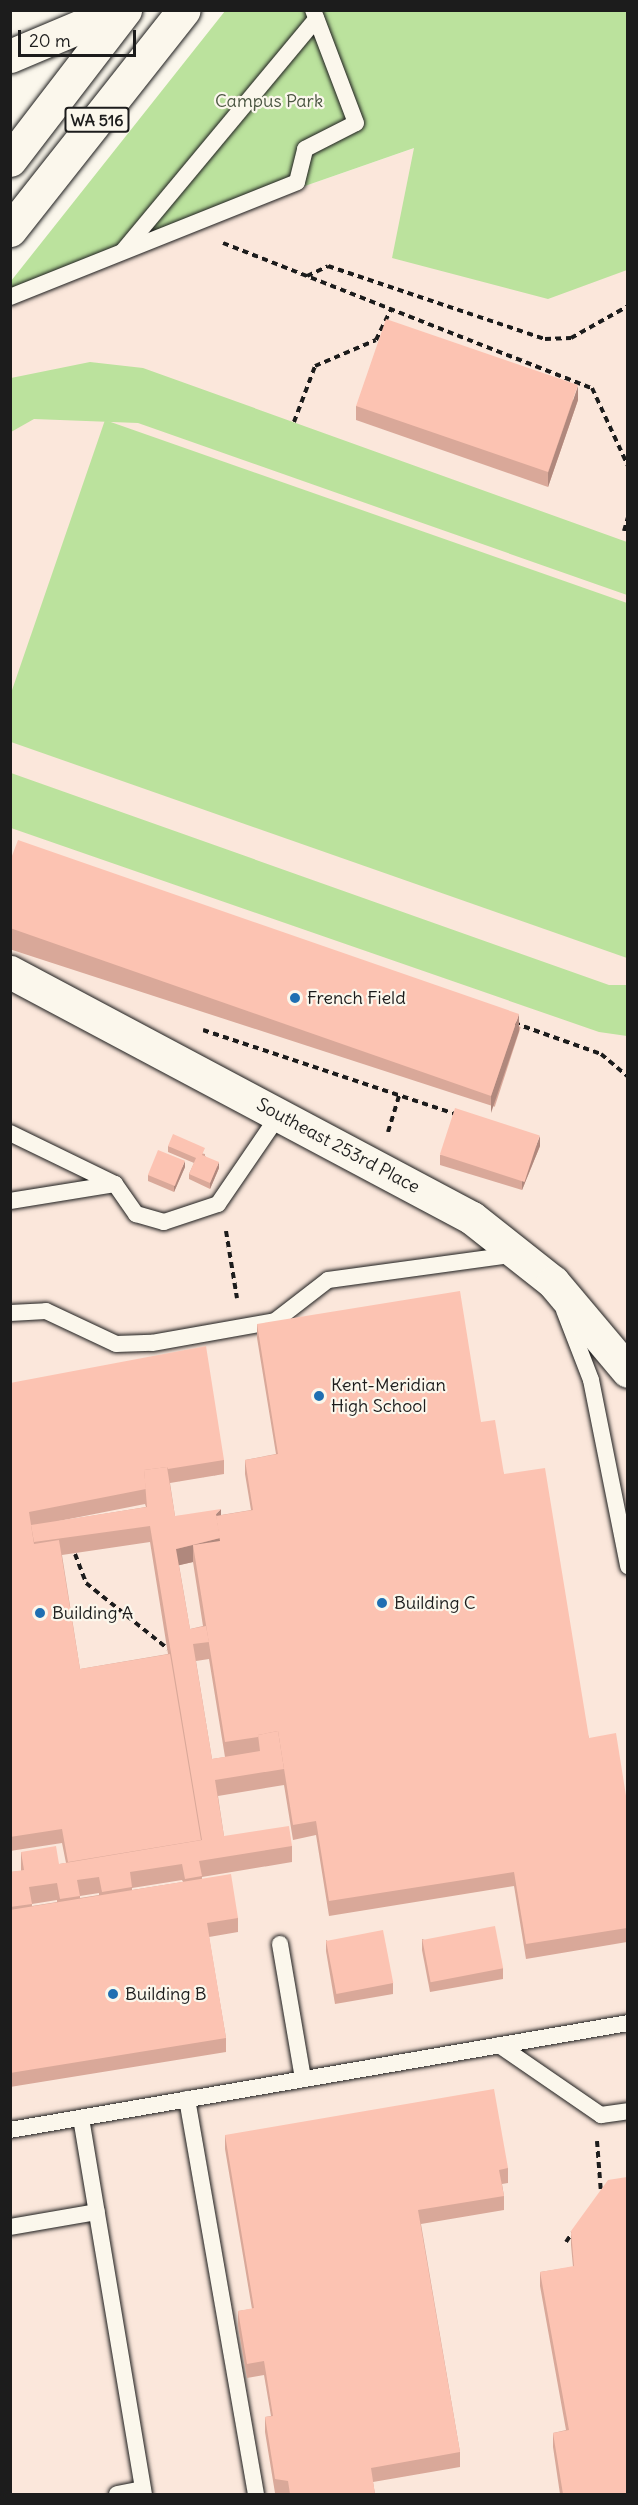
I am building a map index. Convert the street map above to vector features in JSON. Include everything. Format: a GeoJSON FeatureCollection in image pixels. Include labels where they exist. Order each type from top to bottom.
{"type":"FeatureCollection","features":[{"type":"Feature","properties":{"kind":"street"},"geometry":{"type":"LineString","coordinates":[[10,56],[118,10]]}},
{"type":"Feature","properties":{"kind":"street","name":"WA 516"},"geometry":{"type":"LineString","coordinates":[[10,160],[125,10]]}},
{"type":"Feature","properties":{"kind":"street","name":"WA 516"},"geometry":{"type":"LineString","coordinates":[[10,230],[184,10]]}},
{"type":"Feature","properties":{"kind":"street","name":"Southeast 253rd Place"},"geometry":{"type":"LineString","coordinates":[[10,972],[472,1218],[553,1282],[627,1371]]}},
{"type":"Feature","properties":{"kind":"lane"},"geometry":{"type":"LineString","coordinates":[[10,297],[297,183],[305,149],[356,123],[314,15],[122,252]]}},
{"type":"Feature","properties":{"kind":"lane"},"geometry":{"type":"LineString","coordinates":[[10,1133],[115,1184],[136,1214],[164,1222],[193,1216],[232,1190],[279,1115]]}},
{"type":"Feature","properties":{"kind":"lane"},"geometry":{"type":"LineString","coordinates":[[10,1201],[115,1184]]}},
{"type":"Feature","properties":{"kind":"lane"},"geometry":{"type":"LineString","coordinates":[[10,1313],[46,1311],[116,1344],[152,1343],[275,1321],[328,1280],[518,1254]]}},
{"type":"Feature","properties":{"kind":"lane"},"geometry":{"type":"LineString","coordinates":[[553,1282],[591,1380],[627,1566]]}},
{"type":"Feature","properties":{"kind":"lane"},"geometry":{"type":"LineString","coordinates":[[280,1944],[303,2079]]}},
{"type":"Feature","properties":{"kind":"lane"},"geometry":{"type":"LineString","coordinates":[[10,2130],[627,2023]]}},
{"type":"Feature","properties":{"kind":"lane"},"geometry":{"type":"LineString","coordinates":[[499,2045],[601,2115],[627,2111]]}},
{"type":"Feature","properties":{"kind":"lane"},"geometry":{"type":"LineString","coordinates":[[187,2099],[256,2494]]}},
{"type":"Feature","properties":{"kind":"lane"},"geometry":{"type":"LineString","coordinates":[[81,2118],[144,2492],[117,2494]]}},
{"type":"Feature","properties":{"kind":"lane"},"geometry":{"type":"LineString","coordinates":[[10,2227],[96,2212]]}},
{"type":"Feature","properties":{"kind":"path"},"geometry":{"type":"LineString","coordinates":[[184,228],[592,388],[627,466]]}},
{"type":"Feature","properties":{"kind":"path"},"geometry":{"type":"LineString","coordinates":[[306,276],[328,267],[545,339],[571,338],[627,306]]}},
{"type":"Feature","properties":{"kind":"path"},"geometry":{"type":"LineString","coordinates":[[294,422],[315,366],[376,340],[390,309]]}},
{"type":"Feature","properties":{"kind":"path"},"geometry":{"type":"LineString","coordinates":[[624,531],[627,517]]}},
{"type":"Feature","properties":{"kind":"path"},"geometry":{"type":"LineString","coordinates":[[501,1018],[601,1054],[627,1077]]}},
{"type":"Feature","properties":{"kind":"path"},"geometry":{"type":"LineString","coordinates":[[198,1028],[456,1114]]}},
{"type":"Feature","properties":{"kind":"path"},"geometry":{"type":"LineString","coordinates":[[227,1239],[237,1298]]}},
{"type":"Feature","properties":{"kind":"path"},"geometry":{"type":"LineString","coordinates":[[75,1554],[86,1583],[168,1649]]}},
{"type":"Feature","properties":{"kind":"path"},"geometry":{"type":"LineString","coordinates":[[596,2200],[602,2191],[596,2148],[601,2115]]}},
{"type":"Feature","properties":{"kind":"path"},"geometry":{"type":"LineString","coordinates":[[566,2242],[578,2225]]}},
{"type":"Feature","properties":{"kind":"shaded area","name":"Kent-Meridian High School"},"geometry":{"type":"Polygon","coordinates":[[[472,128],[627,270],[627,2494],[11,2494],[11,297],[184,228],[472,128]]]}},
{"type":"Feature","properties":{"kind":"green space","name":"Campus Park"},"geometry":{"type":"Polygon","coordinates":[[[225,11],[627,11],[627,270],[548,299],[392,258],[414,148],[184,228],[11,297],[11,281],[225,11]]]}},
{"type":"Feature","properties":{"kind":"green space"},"geometry":{"type":"Polygon","coordinates":[[[90,362],[143,368],[627,542],[627,595],[138,423],[34,419],[11,432],[11,378],[90,362]]]}},
{"type":"Feature","properties":{"kind":"green space"},"geometry":{"type":"Polygon","coordinates":[[[105,420],[627,603],[627,958],[11,742],[11,693],[105,420]]]}},
{"type":"Feature","properties":{"kind":"green space"},"geometry":{"type":"Polygon","coordinates":[[[11,773],[609,985],[627,985],[627,1036],[599,1032],[11,828],[11,773]]]}},
{"type":"Feature","properties":{"kind":"building"},"geometry":{"type":"Polygon","coordinates":[[[386,319],[578,385],[548,472],[356,406],[386,319]]]}},
{"type":"Feature","properties":{"kind":"building","name":"French Field"},"geometry":{"type":"Polygon","coordinates":[[[18,840],[519,1014],[491,1096],[10,928],[10,861],[18,840]]]}},
{"type":"Feature","properties":{"kind":"building"},"geometry":{"type":"Polygon","coordinates":[[[455,1108],[540,1136],[525,1182],[440,1155],[455,1108]]]}},
{"type":"Feature","properties":{"kind":"building"},"geometry":{"type":"Polygon","coordinates":[[[173,1134],[205,1148],[202,1155],[219,1162],[210,1183],[189,1174],[196,1158],[168,1146],[173,1134]]]}},
{"type":"Feature","properties":{"kind":"building"},"geometry":{"type":"Polygon","coordinates":[[[158,1150],[185,1161],[175,1186],[148,1175],[158,1150]]]}},
{"type":"Feature","properties":{"kind":"building","name":"Building C"},"geometry":{"type":"Polygon","coordinates":[[[460,1291],[481,1422],[495,1420],[504,1474],[545,1468],[589,1738],[616,1733],[627,1802],[627,1928],[526,1944],[514,1872],[329,1901],[316,1821],[293,1825],[278,1731],[258,1735],[258,1737],[225,1742],[193,1545],[220,1541],[216,1516],[253,1510],[245,1460],[278,1454],[257,1324],[460,1291]]]}},
{"type":"Feature","properties":{"kind":"building","name":"Building A"},"geometry":{"type":"Polygon","coordinates":[[[206,1346],[224,1460],[168,1469],[167,1467],[144,1470],[146,1489],[29,1512],[34,1544],[59,1540],[80,1669],[170,1654],[201,1840],[68,1862],[62,1829],[10,1837],[10,1383],[206,1346]]]}},
{"type":"Feature","properties":{"kind":"building"},"geometry":{"type":"Polygon","coordinates":[[[167,1467],[175,1516],[221,1509],[216,1514],[220,1538],[176,1549],[190,1629],[206,1626],[209,1642],[193,1644],[212,1759],[260,1751],[258,1735],[278,1731],[284,1769],[215,1780],[224,1836],[289,1826],[292,1846],[199,1861],[202,1876],[185,1879],[182,1864],[130,1872],[132,1887],[102,1892],[99,1877],[77,1880],[80,1896],[60,1899],[57,1883],[29,1887],[32,1904],[10,1907],[10,1872],[24,1870],[21,1852],[56,1846],[59,1864],[202,1840],[150,1526],[34,1542],[31,1525],[147,1507],[144,1470],[167,1467]]]}},
{"type":"Feature","properties":{"kind":"building","name":"Building B"},"geometry":{"type":"Polygon","coordinates":[[[231,1874],[238,1918],[207,1923],[226,2038],[10,2073],[10,1910],[231,1874]]]}},
{"type":"Feature","properties":{"kind":"building"},"geometry":{"type":"Polygon","coordinates":[[[495,1926],[503,1968],[431,1982],[422,1940],[495,1926]]]}},
{"type":"Feature","properties":{"kind":"building"},"geometry":{"type":"Polygon","coordinates":[[[383,1930],[393,1983],[336,1994],[326,1941],[383,1930]]]}},
{"type":"Feature","properties":{"kind":"building"},"geometry":{"type":"Polygon","coordinates":[[[494,2089],[508,2168],[499,2170],[504,2196],[418,2210],[460,2452],[371,2468],[375,2494],[290,2494],[288,2481],[275,2479],[265,2417],[273,2416],[264,2361],[247,2364],[238,2311],[254,2308],[225,2135],[494,2089]]]}},
{"type":"Feature","properties":{"kind":"building"},"geometry":{"type":"Polygon","coordinates":[[[627,2177],[627,2494],[563,2494],[553,2433],[569,2430],[540,2272],[574,2266],[571,2231],[608,2180],[627,2177]]]}},
{"type":"Feature","properties":{"kind":"place","name":"French Field"},"geometry":{"type":"Point","coordinates":[295,998]}},
{"type":"Feature","properties":{"kind":"place","name":"Kent-Meridian High School"},"geometry":{"type":"Point","coordinates":[319,1396]}},
{"type":"Feature","properties":{"kind":"place","name":"Building C"},"geometry":{"type":"Point","coordinates":[382,1603]}},
{"type":"Feature","properties":{"kind":"place","name":"Building A"},"geometry":{"type":"Point","coordinates":[40,1613]}},
{"type":"Feature","properties":{"kind":"place","name":"Building B"},"geometry":{"type":"Point","coordinates":[113,1994]}}]}
